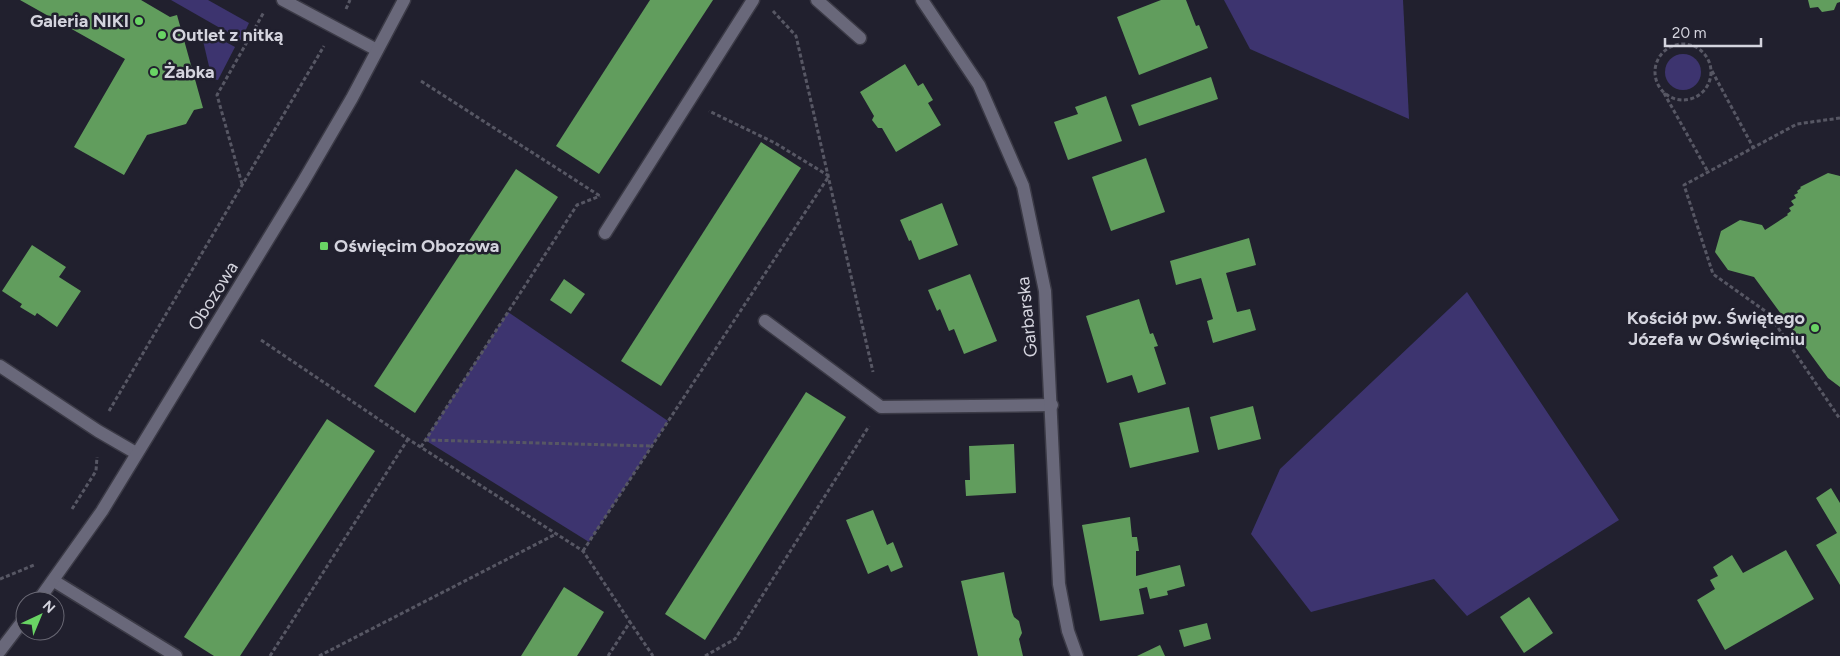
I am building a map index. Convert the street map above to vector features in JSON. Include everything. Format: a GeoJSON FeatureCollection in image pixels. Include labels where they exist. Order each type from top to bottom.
{"type":"FeatureCollection","features":[{"type":"Feature","properties":{"kind":"street"},"geometry":{"type":"LineString","coordinates":[[283,0],[334,29],[377,50]]}},
{"type":"Feature","properties":{"kind":"street","name":"Obozowa"},"geometry":{"type":"LineString","coordinates":[[46,591],[102,510],[304,182],[352,98],[404,0]]}},
{"type":"Feature","properties":{"kind":"street"},"geometry":{"type":"LineString","coordinates":[[605,233],[753,0]]}},
{"type":"Feature","properties":{"kind":"street"},"geometry":{"type":"LineString","coordinates":[[817,0],[860,38]]}},
{"type":"Feature","properties":{"kind":"street","name":"Garbarska"},"geometry":{"type":"LineString","coordinates":[[922,0],[978,85],[1023,186],[1045,291],[1052,406],[1059,584],[1068,632],[1077,656]]}},
{"type":"Feature","properties":{"kind":"street"},"geometry":{"type":"LineString","coordinates":[[764,321],[881,407],[1052,406]]}},
{"type":"Feature","properties":{"kind":"street"},"geometry":{"type":"LineString","coordinates":[[0,366],[98,431],[136,453]]}},
{"type":"Feature","properties":{"kind":"street"},"geometry":{"type":"LineString","coordinates":[[54,581],[176,656]]}},
{"type":"Feature","properties":{"kind":"street"},"geometry":{"type":"LineString","coordinates":[[0,651],[15,631]]}},
{"type":"Feature","properties":{"kind":"path"},"geometry":{"type":"LineString","coordinates":[[69,514],[96,471],[98,431],[129,374],[350,0]]}},
{"type":"Feature","properties":{"kind":"path"},"geometry":{"type":"LineString","coordinates":[[242,184],[216,95],[266,9]]}},
{"type":"Feature","properties":{"kind":"path"},"geometry":{"type":"LineString","coordinates":[[1708,172],[1654,74],[1656,62],[1670,46],[1692,45],[1702,51],[1708,59],[1711,70],[1753,147]]}},
{"type":"Feature","properties":{"kind":"path"},"geometry":{"type":"LineString","coordinates":[[1664,92],[1674,99],[1684,100],[1695,97],[1704,91],[1709,81],[1711,70]]}},
{"type":"Feature","properties":{"kind":"path"},"geometry":{"type":"LineString","coordinates":[[421,81],[600,196],[626,200]]}},
{"type":"Feature","properties":{"kind":"path"},"geometry":{"type":"LineString","coordinates":[[583,551],[829,176],[775,143],[689,101]]}},
{"type":"Feature","properties":{"kind":"path"},"geometry":{"type":"LineString","coordinates":[[1840,118],[1797,124],[1684,185],[1713,274],[1768,313],[1840,420]]}},
{"type":"Feature","properties":{"kind":"path"},"geometry":{"type":"LineString","coordinates":[[421,447],[577,205],[600,196]]}},
{"type":"Feature","properties":{"kind":"path"},"geometry":{"type":"LineString","coordinates":[[261,340],[408,439],[583,551],[653,656]]}},
{"type":"Feature","properties":{"kind":"path"},"geometry":{"type":"LineString","coordinates":[[270,656],[408,439]]}},
{"type":"Feature","properties":{"kind":"path"},"geometry":{"type":"LineString","coordinates":[[425,440],[651,446]]}},
{"type":"Feature","properties":{"kind":"path"},"geometry":{"type":"LineString","coordinates":[[319,656],[557,534]]}},
{"type":"Feature","properties":{"kind":"path"},"geometry":{"type":"LineString","coordinates":[[0,579],[38,564]]}},
{"type":"Feature","properties":{"kind":"path"},"geometry":{"type":"LineString","coordinates":[[608,656],[630,622]]}},
{"type":"Feature","properties":{"kind":"shaded area"},"geometry":{"type":"Polygon","coordinates":[[[171,0],[208,0],[249,23],[241,40],[171,0]]]}},
{"type":"Feature","properties":{"kind":"shaded area"},"geometry":{"type":"Polygon","coordinates":[[[1224,0],[1403,0],[1409,119],[1250,49],[1224,0]]]}},
{"type":"Feature","properties":{"kind":"shaded area"},"geometry":{"type":"Polygon","coordinates":[[[200,28],[235,47],[218,80],[212,79],[200,28]]]}},
{"type":"Feature","properties":{"kind":"shaded area"},"geometry":{"type":"Polygon","coordinates":[[[1683,54],[1690,55],[1696,59],[1700,65],[1700,79],[1696,85],[1690,89],[1683,90],[1676,89],[1670,85],[1666,79],[1665,72],[1666,65],[1670,59],[1676,55],[1683,54]]]}},
{"type":"Feature","properties":{"kind":"shaded area"},"geometry":{"type":"Polygon","coordinates":[[[1467,292],[1619,520],[1467,616],[1434,579],[1311,612],[1251,534],[1280,469],[1467,292]]]}},
{"type":"Feature","properties":{"kind":"shaded area"},"geometry":{"type":"Polygon","coordinates":[[[508,312],[668,421],[589,542],[425,440],[508,312]]]}},
{"type":"Feature","properties":{"kind":"building"},"geometry":{"type":"Polygon","coordinates":[[[20,0],[141,0],[170,17],[177,15],[203,108],[194,110],[186,124],[147,135],[124,175],[74,147],[125,59],[20,0]]]}},
{"type":"Feature","properties":{"kind":"building"},"geometry":{"type":"Polygon","coordinates":[[[650,0],[713,0],[599,174],[556,146],[650,0]]]}},
{"type":"Feature","properties":{"kind":"building"},"geometry":{"type":"Polygon","coordinates":[[[1161,0],[1186,0],[1196,26],[1199,25],[1208,48],[1139,75],[1117,17],[1161,0]]]}},
{"type":"Feature","properties":{"kind":"building"},"geometry":{"type":"Polygon","coordinates":[[[1808,0],[1840,0],[1840,2],[1837,3],[1834,10],[1822,12],[1818,7],[1810,8],[1808,0]]]}},
{"type":"Feature","properties":{"kind":"building"},"geometry":{"type":"Polygon","coordinates":[[[905,64],[918,86],[923,83],[933,100],[928,103],[941,125],[896,152],[882,128],[878,128],[872,120],[874,116],[860,92],[905,64]]]}},
{"type":"Feature","properties":{"kind":"building"},"geometry":{"type":"Polygon","coordinates":[[[1211,77],[1218,99],[1139,126],[1131,105],[1211,77]]]}},
{"type":"Feature","properties":{"kind":"building"},"geometry":{"type":"Polygon","coordinates":[[[1106,96],[1122,141],[1068,160],[1054,122],[1078,114],[1075,107],[1106,96]]]}},
{"type":"Feature","properties":{"kind":"building"},"geometry":{"type":"Polygon","coordinates":[[[761,142],[801,168],[661,386],[621,361],[761,142]]]}},
{"type":"Feature","properties":{"kind":"building"},"geometry":{"type":"Polygon","coordinates":[[[1146,158],[1165,212],[1111,231],[1092,177],[1146,158]]]}},
{"type":"Feature","properties":{"kind":"building"},"geometry":{"type":"Polygon","coordinates":[[[516,169],[558,197],[415,413],[374,386],[516,169]]]}},
{"type":"Feature","properties":{"kind":"building","name":"Kościół pw. Świętego Józefa w Oświęcimiu"},"geometry":{"type":"Polygon","coordinates":[[[1828,173],[1840,176],[1840,387],[1828,378],[1754,277],[1728,270],[1715,252],[1721,231],[1740,220],[1762,225],[1765,230],[1788,215],[1791,211],[1789,208],[1794,205],[1791,201],[1796,198],[1794,195],[1798,193],[1797,191],[1800,187],[1828,173]]]}},
{"type":"Feature","properties":{"kind":"building"},"geometry":{"type":"Polygon","coordinates":[[[942,203],[958,245],[919,260],[900,220],[942,203]]]}},
{"type":"Feature","properties":{"kind":"building"},"geometry":{"type":"Polygon","coordinates":[[[1249,238],[1256,265],[1226,273],[1237,312],[1250,309],[1256,330],[1213,343],[1207,321],[1213,319],[1201,278],[1176,285],[1170,261],[1249,238]]]}},
{"type":"Feature","properties":{"kind":"building"},"geometry":{"type":"Polygon","coordinates":[[[32,245],[66,267],[59,277],[81,291],[57,327],[37,313],[35,316],[20,307],[22,304],[2,291],[32,245]]]}},
{"type":"Feature","properties":{"kind":"building"},"geometry":{"type":"Polygon","coordinates":[[[970,274],[997,341],[964,354],[954,329],[949,331],[940,309],[937,311],[928,290],[970,274]]]}},
{"type":"Feature","properties":{"kind":"building"},"geometry":{"type":"Polygon","coordinates":[[[564,279],[585,294],[571,314],[550,300],[564,279]]]}},
{"type":"Feature","properties":{"kind":"building"},"geometry":{"type":"Polygon","coordinates":[[[1139,299],[1150,334],[1153,333],[1158,346],[1154,347],[1166,384],[1138,393],[1132,375],[1107,383],[1086,316],[1139,299]]]}},
{"type":"Feature","properties":{"kind":"building"},"geometry":{"type":"Polygon","coordinates":[[[806,392],[846,417],[705,640],[665,614],[806,392]]]}},
{"type":"Feature","properties":{"kind":"building"},"geometry":{"type":"Polygon","coordinates":[[[1253,406],[1261,439],[1218,450],[1210,417],[1253,406]]]}},
{"type":"Feature","properties":{"kind":"building"},"geometry":{"type":"Polygon","coordinates":[[[1189,407],[1199,452],[1130,468],[1119,423],[1189,407]]]}},
{"type":"Feature","properties":{"kind":"building"},"geometry":{"type":"Polygon","coordinates":[[[327,419],[375,451],[240,656],[214,656],[184,637],[327,419]]]}},
{"type":"Feature","properties":{"kind":"building"},"geometry":{"type":"Polygon","coordinates":[[[1014,444],[1016,493],[966,496],[965,480],[970,480],[969,446],[1014,444]]]}},
{"type":"Feature","properties":{"kind":"building"},"geometry":{"type":"Polygon","coordinates":[[[1831,488],[1840,503],[1840,585],[1816,545],[1837,533],[1816,498],[1831,488]]]}},
{"type":"Feature","properties":{"kind":"building"},"geometry":{"type":"Polygon","coordinates":[[[873,510],[887,545],[893,542],[903,567],[891,572],[888,565],[868,574],[846,520],[873,510]]]}},
{"type":"Feature","properties":{"kind":"building"},"geometry":{"type":"Polygon","coordinates":[[[1130,517],[1132,537],[1137,537],[1139,551],[1136,551],[1136,576],[1180,565],[1185,586],[1167,591],[1168,595],[1150,599],[1147,587],[1139,589],[1144,614],[1100,621],[1082,525],[1130,517]]]}},
{"type":"Feature","properties":{"kind":"building"},"geometry":{"type":"Polygon","coordinates":[[[1786,550],[1814,599],[1725,650],[1697,600],[1715,589],[1710,580],[1718,576],[1713,567],[1732,555],[1743,573],[1786,550]]]}},
{"type":"Feature","properties":{"kind":"building"},"geometry":{"type":"Polygon","coordinates":[[[1004,572],[1012,612],[1019,621],[1022,633],[1019,639],[1023,656],[978,656],[961,581],[1004,572]]]}},
{"type":"Feature","properties":{"kind":"building"},"geometry":{"type":"Polygon","coordinates":[[[564,587],[604,612],[584,645],[577,656],[521,656],[564,587]]]}},
{"type":"Feature","properties":{"kind":"building"},"geometry":{"type":"Polygon","coordinates":[[[1529,597],[1553,633],[1524,653],[1500,617],[1529,597]]]}},
{"type":"Feature","properties":{"kind":"building"},"geometry":{"type":"Polygon","coordinates":[[[1207,623],[1211,639],[1184,647],[1179,630],[1207,623]]]}},
{"type":"Feature","properties":{"kind":"building"},"geometry":{"type":"Polygon","coordinates":[[[1160,645],[1165,656],[1137,656],[1160,645]]]}},
{"type":"Feature","properties":{"kind":"place","name":"Galeria NIKI"},"geometry":{"type":"Point","coordinates":[139,21]}},
{"type":"Feature","properties":{"kind":"place","name":"Outlet z nitką"},"geometry":{"type":"Point","coordinates":[162,35]}},
{"type":"Feature","properties":{"kind":"place","name":"Żabka"},"geometry":{"type":"Point","coordinates":[154,72]}},
{"type":"Feature","properties":{"kind":"place","name":"Oświęcim Obozowa"},"geometry":{"type":"Point","coordinates":[324,246]}},
{"type":"Feature","properties":{"kind":"place","name":"Kościół pw. Świętego Józefa w Oświęcimiu"},"geometry":{"type":"Point","coordinates":[1815,328]}}]}
